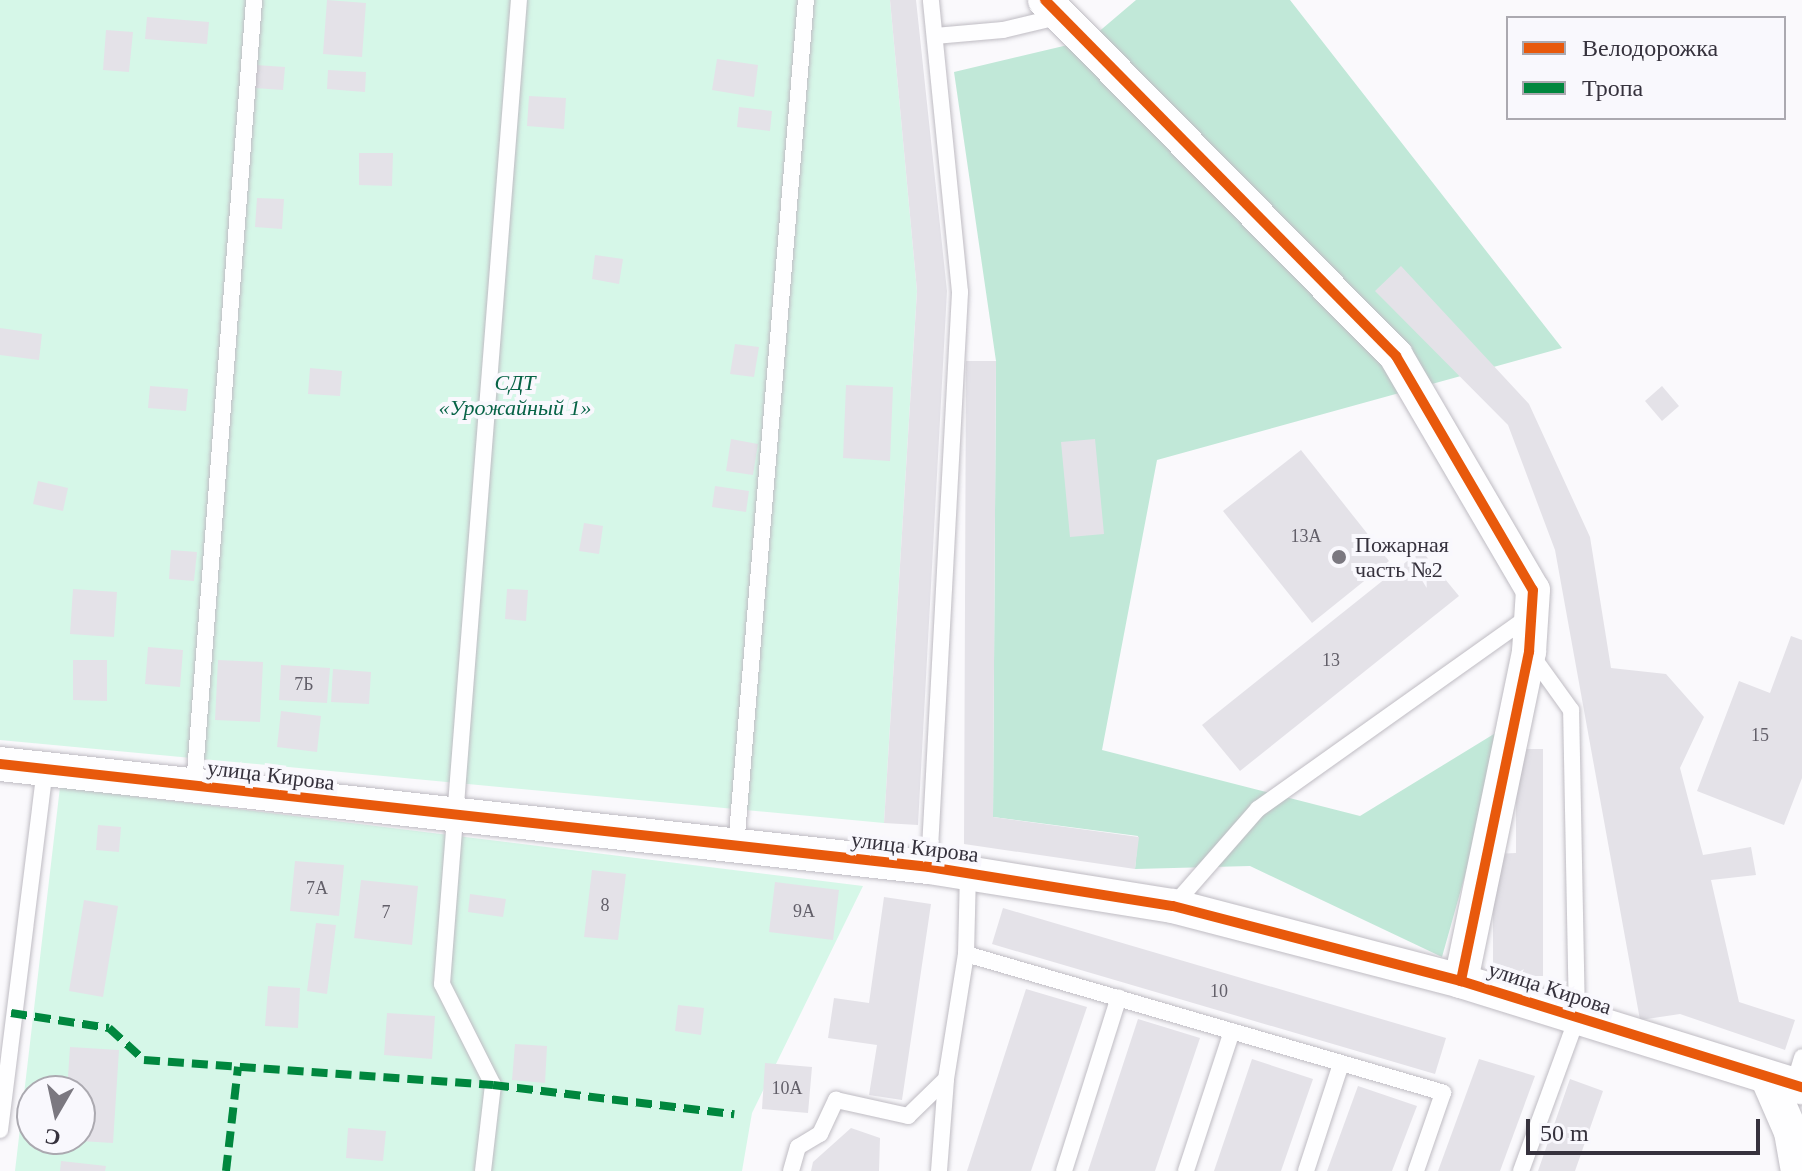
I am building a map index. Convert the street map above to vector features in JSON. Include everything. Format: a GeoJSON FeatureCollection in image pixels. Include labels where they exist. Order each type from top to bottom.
{"type":"FeatureCollection","features":[{"type":"Feature","properties":{"kind":"street"},"geometry":{"type":"LineString","coordinates":[[1051,8],[1396,356],[1533,590],[1535,612],[1529,652],[1461,981]]}},
{"type":"Feature","properties":{"kind":"street","name":"улица Кирова"},"geometry":{"type":"LineString","coordinates":[[0,764],[929,867],[1173,906],[1461,981],[1577,1018],[1791,1076]]}},
{"type":"Feature","properties":{"kind":"street"},"geometry":{"type":"LineString","coordinates":[[1791,1076],[1791,1132],[1798,1171]]}},
{"type":"Feature","properties":{"kind":"lane"},"geometry":{"type":"LineString","coordinates":[[194,786],[254,0]]}},
{"type":"Feature","properties":{"kind":"lane"},"geometry":{"type":"LineString","coordinates":[[483,1171],[493,1085],[442,984],[519,0]]}},
{"type":"Feature","properties":{"kind":"lane"},"geometry":{"type":"LineString","coordinates":[[736,847],[806,0]]}},
{"type":"Feature","properties":{"kind":"lane"},"geometry":{"type":"LineString","coordinates":[[929,867],[960,292],[931,0]]}},
{"type":"Feature","properties":{"kind":"lane"},"geometry":{"type":"LineString","coordinates":[[935,36],[1003,30],[1051,8]]}},
{"type":"Feature","properties":{"kind":"lane"},"geometry":{"type":"LineString","coordinates":[[1173,906],[1258,809],[1535,612]]}},
{"type":"Feature","properties":{"kind":"lane"},"geometry":{"type":"LineString","coordinates":[[1521,1171],[1577,1018],[1571,710],[1529,652]]}},
{"type":"Feature","properties":{"kind":"lane"},"geometry":{"type":"LineString","coordinates":[[0,1130],[5,1012],[45,770]]}},
{"type":"Feature","properties":{"kind":"lane"},"geometry":{"type":"LineString","coordinates":[[939,1171],[946,1079],[966,954],[968,873]]}},
{"type":"Feature","properties":{"kind":"lane"},"geometry":{"type":"LineString","coordinates":[[966,954],[1443,1093],[1416,1171]]}},
{"type":"Feature","properties":{"kind":"lane"},"geometry":{"type":"LineString","coordinates":[[1064,1171],[1119,997]]}},
{"type":"Feature","properties":{"kind":"lane"},"geometry":{"type":"LineString","coordinates":[[1186,1171],[1232,1031]]}},
{"type":"Feature","properties":{"kind":"lane"},"geometry":{"type":"LineString","coordinates":[[1306,1171],[1341,1064]]}},
{"type":"Feature","properties":{"kind":"lane"},"geometry":{"type":"LineString","coordinates":[[791,1171],[798,1147],[820,1134],[836,1100],[908,1116],[946,1079]]}},
{"type":"Feature","properties":{"kind":"green space","name":"СДТ «Урожайный 1»"},"geometry":{"type":"Polygon","coordinates":[[[0,0],[890,0],[917,291],[884,823],[0,740],[0,0]]]}},
{"type":"Feature","properties":{"kind":"green space"},"geometry":{"type":"Polygon","coordinates":[[[1136,0],[1290,0],[1562,348],[1157,460],[1102,750],[1360,816],[1507,726],[1442,957],[1250,866],[1135,869],[1138,836],[993,817],[996,361],[954,72],[1089,40],[1136,0]]]}},
{"type":"Feature","properties":{"kind":"green space"},"geometry":{"type":"Polygon","coordinates":[[[60,787],[863,886],[752,1113],[742,1171],[15,1171],[17,1155],[96,1155],[96,1075],[26,1075],[60,787]]]}},
{"type":"Feature","properties":{"kind":"building"},"geometry":{"type":"Polygon","coordinates":[[[327,0],[366,3],[362,57],[323,54],[327,0]]]}},
{"type":"Feature","properties":{"kind":"building"},"geometry":{"type":"Polygon","coordinates":[[[890,0],[916,0],[947,291],[918,825],[884,823],[917,291],[890,0]]]}},
{"type":"Feature","properties":{"kind":"building"},"geometry":{"type":"Polygon","coordinates":[[[147,17],[209,22],[207,44],[145,39],[147,17]]]}},
{"type":"Feature","properties":{"kind":"building"},"geometry":{"type":"Polygon","coordinates":[[[106,30],[133,32],[129,72],[103,70],[106,30]]]}},
{"type":"Feature","properties":{"kind":"building"},"geometry":{"type":"Polygon","coordinates":[[[717,59],[758,65],[754,97],[712,90],[717,59]]]}},
{"type":"Feature","properties":{"kind":"building"},"geometry":{"type":"Polygon","coordinates":[[[256,65],[285,67],[283,90],[254,88],[256,65]]]}},
{"type":"Feature","properties":{"kind":"building"},"geometry":{"type":"Polygon","coordinates":[[[328,70],[366,72],[365,92],[327,89],[328,70]]]}},
{"type":"Feature","properties":{"kind":"building"},"geometry":{"type":"Polygon","coordinates":[[[529,96],[566,98],[564,129],[527,126],[529,96]]]}},
{"type":"Feature","properties":{"kind":"building"},"geometry":{"type":"Polygon","coordinates":[[[739,107],[772,111],[770,131],[737,127],[739,107]]]}},
{"type":"Feature","properties":{"kind":"building"},"geometry":{"type":"Polygon","coordinates":[[[359,153],[393,153],[392,186],[359,185],[359,153]]]}},
{"type":"Feature","properties":{"kind":"building"},"geometry":{"type":"Polygon","coordinates":[[[257,198],[284,199],[282,229],[255,227],[257,198]]]}},
{"type":"Feature","properties":{"kind":"building"},"geometry":{"type":"Polygon","coordinates":[[[595,255],[623,259],[619,284],[592,279],[595,255]]]}},
{"type":"Feature","properties":{"kind":"building"},"geometry":{"type":"Polygon","coordinates":[[[1401,266],[1529,404],[1590,537],[1611,668],[1666,674],[1704,717],[1680,768],[1703,855],[1751,847],[1756,875],[1711,880],[1739,1002],[1795,1020],[1785,1050],[1680,1014],[1640,1020],[1555,550],[1508,425],[1375,291],[1401,266]]]}},
{"type":"Feature","properties":{"kind":"building"},"geometry":{"type":"Polygon","coordinates":[[[0,328],[42,334],[39,360],[0,355],[0,328]]]}},
{"type":"Feature","properties":{"kind":"building"},"geometry":{"type":"Polygon","coordinates":[[[735,344],[759,347],[754,377],[730,374],[735,344]]]}},
{"type":"Feature","properties":{"kind":"building"},"geometry":{"type":"Polygon","coordinates":[[[966,361],[996,361],[993,817],[1139,837],[1135,869],[964,844],[966,361]]]}},
{"type":"Feature","properties":{"kind":"building"},"geometry":{"type":"Polygon","coordinates":[[[310,368],[342,371],[340,396],[308,394],[310,368]]]}},
{"type":"Feature","properties":{"kind":"building"},"geometry":{"type":"Polygon","coordinates":[[[846,385],[893,387],[890,461],[843,458],[846,385]]]}},
{"type":"Feature","properties":{"kind":"building"},"geometry":{"type":"Polygon","coordinates":[[[150,386],[188,389],[186,411],[148,408],[150,386]]]}},
{"type":"Feature","properties":{"kind":"building"},"geometry":{"type":"Polygon","coordinates":[[[1662,386],[1679,406],[1662,421],[1645,401],[1662,386]]]}},
{"type":"Feature","properties":{"kind":"building"},"geometry":{"type":"Polygon","coordinates":[[[731,439],[758,444],[753,475],[726,471],[731,439]]]}},
{"type":"Feature","properties":{"kind":"building"},"geometry":{"type":"Polygon","coordinates":[[[1095,439],[1104,534],[1070,537],[1061,442],[1095,439]]]}},
{"type":"Feature","properties":{"kind":"building"},"geometry":{"type":"Polygon","coordinates":[[[1301,450],[1389,561],[1312,623],[1223,511],[1301,450]]]}},
{"type":"Feature","properties":{"kind":"building"},"geometry":{"type":"Polygon","coordinates":[[[38,481],[68,488],[63,511],[33,504],[38,481]]]}},
{"type":"Feature","properties":{"kind":"building"},"geometry":{"type":"Polygon","coordinates":[[[715,486],[749,491],[746,512],[712,507],[715,486]]]}},
{"type":"Feature","properties":{"kind":"building"},"geometry":{"type":"Polygon","coordinates":[[[584,523],[603,526],[599,554],[579,551],[584,523]]]}},
{"type":"Feature","properties":{"kind":"building"},"geometry":{"type":"Polygon","coordinates":[[[171,550],[197,552],[194,581],[169,579],[171,550]]]}},
{"type":"Feature","properties":{"kind":"building"},"geometry":{"type":"Polygon","coordinates":[[[1421,550],[1459,596],[1240,771],[1202,725],[1421,550]]]}},
{"type":"Feature","properties":{"kind":"building"},"geometry":{"type":"Polygon","coordinates":[[[73,589],[117,592],[114,637],[70,634],[73,589]]]}},
{"type":"Feature","properties":{"kind":"building"},"geometry":{"type":"Polygon","coordinates":[[[507,589],[528,590],[526,621],[505,619],[507,589]]]}},
{"type":"Feature","properties":{"kind":"building"},"geometry":{"type":"Polygon","coordinates":[[[1791,636],[1802,640],[1802,778],[1784,825],[1697,791],[1739,681],[1770,693],[1791,636]]]}},
{"type":"Feature","properties":{"kind":"building"},"geometry":{"type":"Polygon","coordinates":[[[148,647],[183,650],[180,687],[145,684],[148,647]]]}},
{"type":"Feature","properties":{"kind":"building"},"geometry":{"type":"Polygon","coordinates":[[[73,660],[107,660],[107,701],[73,700],[73,660]]]}},
{"type":"Feature","properties":{"kind":"building"},"geometry":{"type":"Polygon","coordinates":[[[218,660],[263,662],[260,722],[215,720],[218,660]]]}},
{"type":"Feature","properties":{"kind":"building"},"geometry":{"type":"Polygon","coordinates":[[[281,665],[330,668],[327,703],[279,700],[281,665]]]}},
{"type":"Feature","properties":{"kind":"building"},"geometry":{"type":"Polygon","coordinates":[[[333,669],[371,672],[369,704],[331,702],[333,669]]]}},
{"type":"Feature","properties":{"kind":"building"},"geometry":{"type":"Polygon","coordinates":[[[281,711],[321,716],[317,752],[277,747],[281,711]]]}},
{"type":"Feature","properties":{"kind":"building"},"geometry":{"type":"Polygon","coordinates":[[[1516,749],[1543,749],[1543,976],[1493,976],[1493,854],[1516,853],[1516,749]]]}},
{"type":"Feature","properties":{"kind":"building"},"geometry":{"type":"Polygon","coordinates":[[[98,825],[121,827],[119,852],[96,850],[98,825]]]}},
{"type":"Feature","properties":{"kind":"building"},"geometry":{"type":"Polygon","coordinates":[[[295,861],[344,865],[339,916],[290,911],[295,861]]]}},
{"type":"Feature","properties":{"kind":"building"},"geometry":{"type":"Polygon","coordinates":[[[592,870],[626,874],[618,940],[584,937],[592,870]]]}},
{"type":"Feature","properties":{"kind":"building"},"geometry":{"type":"Polygon","coordinates":[[[361,880],[418,886],[412,945],[354,938],[361,880]]]}},
{"type":"Feature","properties":{"kind":"building"},"geometry":{"type":"Polygon","coordinates":[[[775,882],[839,890],[833,940],[769,932],[775,882]]]}},
{"type":"Feature","properties":{"kind":"building"},"geometry":{"type":"Polygon","coordinates":[[[470,894],[506,899],[503,917],[468,912],[470,894]]]}},
{"type":"Feature","properties":{"kind":"building"},"geometry":{"type":"Polygon","coordinates":[[[884,897],[931,904],[902,1100],[869,1095],[877,1045],[828,1038],[834,998],[869,1003],[884,897]]]}},
{"type":"Feature","properties":{"kind":"building"},"geometry":{"type":"Polygon","coordinates":[[[84,900],[118,906],[103,997],[69,991],[84,900]]]}},
{"type":"Feature","properties":{"kind":"building"},"geometry":{"type":"Polygon","coordinates":[[[1003,908],[1446,1038],[1435,1074],[992,944],[1003,908]]]}},
{"type":"Feature","properties":{"kind":"building"},"geometry":{"type":"Polygon","coordinates":[[[316,923],[336,925],[327,994],[307,991],[316,923]]]}},
{"type":"Feature","properties":{"kind":"building"},"geometry":{"type":"Polygon","coordinates":[[[268,986],[300,988],[298,1028],[265,1026],[268,986]]]}},
{"type":"Feature","properties":{"kind":"building"},"geometry":{"type":"Polygon","coordinates":[[[1026,989],[1087,1007],[1031,1171],[967,1171],[1026,989]]]}},
{"type":"Feature","properties":{"kind":"building"},"geometry":{"type":"Polygon","coordinates":[[[678,1005],[704,1008],[701,1035],[675,1031],[678,1005]]]}},
{"type":"Feature","properties":{"kind":"building"},"geometry":{"type":"Polygon","coordinates":[[[387,1013],[435,1016],[432,1059],[384,1055],[387,1013]]]}},
{"type":"Feature","properties":{"kind":"building"},"geometry":{"type":"Polygon","coordinates":[[[1138,1019],[1200,1038],[1155,1171],[1088,1171],[1138,1019]]]}},
{"type":"Feature","properties":{"kind":"building"},"geometry":{"type":"Polygon","coordinates":[[[515,1044],[547,1046],[545,1083],[512,1080],[515,1044]]]}},
{"type":"Feature","properties":{"kind":"building"},"geometry":{"type":"Polygon","coordinates":[[[70,1047],[119,1050],[113,1143],[96,1142],[96,1075],[68,1075],[70,1047]]]}},
{"type":"Feature","properties":{"kind":"building"},"geometry":{"type":"Polygon","coordinates":[[[1252,1059],[1313,1079],[1281,1171],[1214,1171],[1252,1059]]]}},
{"type":"Feature","properties":{"kind":"building"},"geometry":{"type":"Polygon","coordinates":[[[1479,1059],[1535,1076],[1500,1171],[1438,1171],[1479,1059]]]}},
{"type":"Feature","properties":{"kind":"building"},"geometry":{"type":"Polygon","coordinates":[[[765,1063],[812,1067],[808,1113],[762,1109],[765,1063]]]}},
{"type":"Feature","properties":{"kind":"building"},"geometry":{"type":"Polygon","coordinates":[[[1570,1079],[1603,1091],[1575,1171],[1538,1171],[1570,1079]]]}},
{"type":"Feature","properties":{"kind":"building"},"geometry":{"type":"Polygon","coordinates":[[[1358,1086],[1417,1106],[1392,1171],[1327,1171],[1358,1086]]]}},
{"type":"Feature","properties":{"kind":"building"},"geometry":{"type":"Polygon","coordinates":[[[348,1128],[386,1131],[383,1161],[346,1158],[348,1128]]]}},
{"type":"Feature","properties":{"kind":"building"},"geometry":{"type":"Polygon","coordinates":[[[851,1128],[880,1138],[879,1171],[811,1171],[813,1162],[851,1128]]]}},
{"type":"Feature","properties":{"kind":"building"},"geometry":{"type":"Polygon","coordinates":[[[61,1161],[106,1166],[105,1171],[60,1171],[61,1161]]]}},
{"type":"Feature","properties":{"kind":"marked path"},"geometry":{"type":"LineString","coordinates":[[11,1013],[109,1028],[144,1060],[493,1085],[734,1114]]}},
{"type":"Feature","properties":{"kind":"marked path"},"geometry":{"type":"LineString","coordinates":[[226,1171],[238,1067]]}},
{"type":"Feature","properties":{"kind":"cycle path"},"geometry":{"type":"LineString","coordinates":[[1045,0],[1396,356],[1533,590],[1529,652],[1461,981]]}},
{"type":"Feature","properties":{"kind":"cycle path"},"geometry":{"type":"LineString","coordinates":[[0,764],[929,867],[1173,906],[1461,981],[1802,1087]]}},
{"type":"Feature","properties":{"kind":"place","name":"Пожарная часть №2"},"geometry":{"type":"Point","coordinates":[1339,557]}}]}
